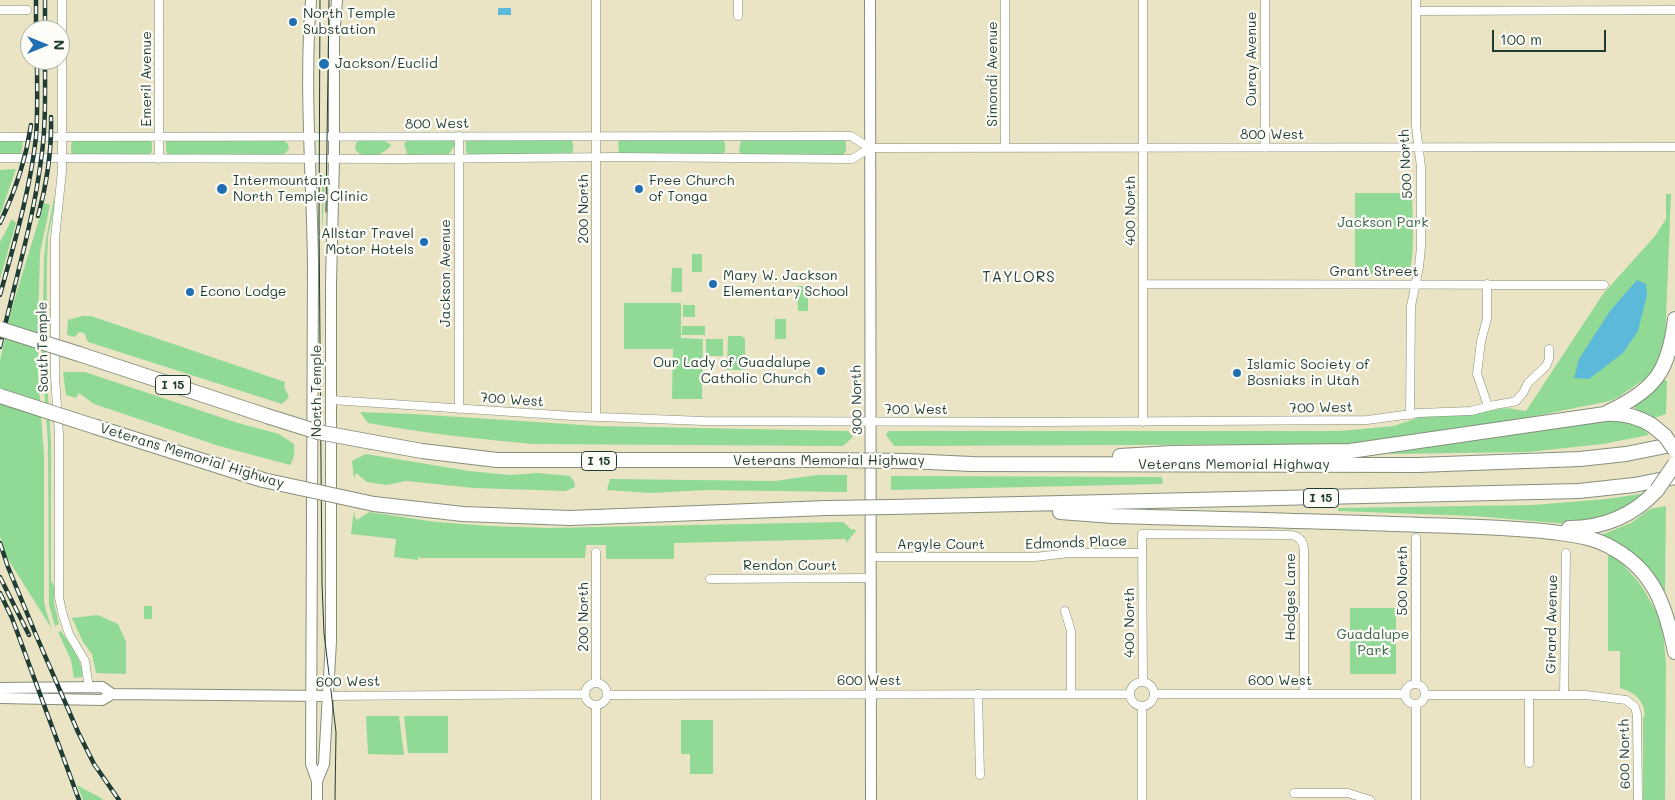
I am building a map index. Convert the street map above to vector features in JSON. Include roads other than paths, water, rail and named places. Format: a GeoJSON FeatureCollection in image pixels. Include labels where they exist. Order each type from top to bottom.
{"type":"FeatureCollection","features":[{"type":"Feature","properties":{"kind":"highway"},"geometry":{"type":"LineString","coordinates":[[1604,414],[1632,401],[1657,378],[1670,351],[1675,319]]}},
{"type":"Feature","properties":{"kind":"highway","name":"Veterans Memorial Highway"},"geometry":{"type":"LineString","coordinates":[[0,329],[318,432],[422,451],[497,460],[828,460],[972,464],[1418,465],[1580,459],[1626,454],[1675,444]]}},
{"type":"Feature","properties":{"kind":"highway","name":"Veterans Memorial Highway"},"geometry":{"type":"LineString","coordinates":[[0,396],[263,480],[374,504],[463,514],[570,518],[827,508],[1579,491],[1634,486],[1675,477]]}},
{"type":"Feature","properties":{"kind":"highway"},"geometry":{"type":"LineString","coordinates":[[972,464],[1172,453],[1350,451],[1604,414],[1628,415],[1639,418],[1653,426],[1675,450]]}},
{"type":"Feature","properties":{"kind":"highway"},"geometry":{"type":"LineString","coordinates":[[1533,530],[1603,525],[1622,517],[1647,500],[1662,484],[1675,464]]}},
{"type":"Feature","properties":{"kind":"highway"},"geometry":{"type":"LineString","coordinates":[[967,506],[1113,516],[1354,522],[1533,530],[1576,535],[1594,540],[1616,550],[1632,562],[1650,582],[1660,598],[1669,623],[1675,652]]}},
{"type":"Feature","properties":{"kind":"main road","name":"North Temple"},"geometry":{"type":"LineString","coordinates":[[311,0],[309,137],[313,263],[311,764],[317,781],[317,800]]}},
{"type":"Feature","properties":{"kind":"main road","name":"North Temple"},"geometry":{"type":"LineString","coordinates":[[317,781],[324,764],[331,641],[331,283],[334,39],[337,0]]}},
{"type":"Feature","properties":{"kind":"main road","name":"300 North"},"geometry":{"type":"LineString","coordinates":[[870,0],[871,800]]}},
{"type":"Feature","properties":{"kind":"main road","name":"600 West"},"geometry":{"type":"LineString","coordinates":[[0,688],[102,687],[112,694]]}},
{"type":"Feature","properties":{"kind":"main road","name":"600 West"},"geometry":{"type":"LineString","coordinates":[[0,698],[102,700],[112,694],[327,696]]}},
{"type":"Feature","properties":{"kind":"street","name":"South Temple"},"geometry":{"type":"LineString","coordinates":[[62,0],[62,187],[55,238],[55,377],[60,443],[59,597],[69,634],[85,661],[89,688]]}},
{"type":"Feature","properties":{"kind":"street","name":"Emeril Avenue"},"geometry":{"type":"LineString","coordinates":[[159,0],[159,159]]}},
{"type":"Feature","properties":{"kind":"street","name":"200 North"},"geometry":{"type":"LineString","coordinates":[[596,0],[596,417]]}},
{"type":"Feature","properties":{"kind":"street"},"geometry":{"type":"LineString","coordinates":[[738,0],[738,16]]}},
{"type":"Feature","properties":{"kind":"street","name":"Simondi Avenue"},"geometry":{"type":"LineString","coordinates":[[1005,0],[1005,148]]}},
{"type":"Feature","properties":{"kind":"street","name":"400 North"},"geometry":{"type":"LineString","coordinates":[[1143,0],[1143,422]]}},
{"type":"Feature","properties":{"kind":"street","name":"Ouray Avenue"},"geometry":{"type":"LineString","coordinates":[[1265,0],[1265,148]]}},
{"type":"Feature","properties":{"kind":"street","name":"500 North"},"geometry":{"type":"LineString","coordinates":[[1410,415],[1411,306],[1421,247],[1421,167],[1416,127],[1416,0]]}},
{"type":"Feature","properties":{"kind":"street"},"geometry":{"type":"LineString","coordinates":[[0,10],[27,10]]}},
{"type":"Feature","properties":{"kind":"street"},"geometry":{"type":"LineString","coordinates":[[1416,11],[1675,10]]}},
{"type":"Feature","properties":{"kind":"street","name":"Jackson Avenue"},"geometry":{"type":"LineString","coordinates":[[459,136],[459,409]]}},
{"type":"Feature","properties":{"kind":"street","name":"800 West"},"geometry":{"type":"LineString","coordinates":[[0,137],[852,136],[870,148]]}},
{"type":"Feature","properties":{"kind":"street","name":"800 West"},"geometry":{"type":"LineString","coordinates":[[0,158],[459,159],[596,157],[852,159],[870,148],[1675,147]]}},
{"type":"Feature","properties":{"kind":"street","name":"Grant Street"},"geometry":{"type":"LineString","coordinates":[[1144,284],[1604,285]]}},
{"type":"Feature","properties":{"kind":"street"},"geometry":{"type":"LineString","coordinates":[[1488,284],[1487,320],[1481,341],[1477,374],[1488,406]]}},
{"type":"Feature","properties":{"kind":"street","name":"700 West"},"geometry":{"type":"LineString","coordinates":[[331,400],[596,417],[695,421],[1143,422],[1367,420],[1471,411],[1516,401],[1528,384],[1546,366],[1550,348]]}},
{"type":"Feature","properties":{"kind":"street","name":"400 North"},"geometry":{"type":"LineString","coordinates":[[1142,534],[1142,682]]}},
{"type":"Feature","properties":{"kind":"street","name":"Hodges Lane"},"geometry":{"type":"LineString","coordinates":[[1142,534],[1290,535],[1299,538],[1303,543],[1304,549],[1304,694]]}},
{"type":"Feature","properties":{"kind":"street","name":"500 North"},"geometry":{"type":"LineString","coordinates":[[1416,538],[1416,684]]}},
{"type":"Feature","properties":{"kind":"street","name":"200 North"},"geometry":{"type":"LineString","coordinates":[[596,552],[596,682]]}},
{"type":"Feature","properties":{"kind":"street","name":"Edmonds Place"},"geometry":{"type":"LineString","coordinates":[[1012,558],[1069,553],[1142,553]]}},
{"type":"Feature","properties":{"kind":"street","name":"Girard Avenue"},"geometry":{"type":"LineString","coordinates":[[1564,694],[1566,553]]}},
{"type":"Feature","properties":{"kind":"street","name":"Argyle Court"},"geometry":{"type":"LineString","coordinates":[[870,557],[1012,558]]}},
{"type":"Feature","properties":{"kind":"street","name":"Rendon Court"},"geometry":{"type":"LineString","coordinates":[[710,579],[871,578]]}},
{"type":"Feature","properties":{"kind":"street"},"geometry":{"type":"LineString","coordinates":[[1065,611],[1071,632],[1072,694]]}},
{"type":"Feature","properties":{"kind":"street"},"geometry":{"type":"LineString","coordinates":[[596,682],[606,687],[608,695],[602,704],[596,705],[588,702],[585,694],[588,686],[596,682]]}},
{"type":"Feature","properties":{"kind":"street"},"geometry":{"type":"LineString","coordinates":[[1142,682],[1151,686],[1155,694],[1151,703],[1142,706],[1134,703],[1130,694],[1134,685],[1142,682]]}},
{"type":"Feature","properties":{"kind":"street"},"geometry":{"type":"LineString","coordinates":[[1416,684],[1423,688],[1425,695],[1422,701],[1416,704],[1409,701],[1406,694],[1408,688],[1416,684]]}},
{"type":"Feature","properties":{"kind":"street","name":"600 West"},"geometry":{"type":"LineString","coordinates":[[327,696],[585,694]]}},
{"type":"Feature","properties":{"kind":"street"},"geometry":{"type":"LineString","coordinates":[[978,694],[980,775]]}},
{"type":"Feature","properties":{"kind":"street","name":"600 West"},"geometry":{"type":"LineString","coordinates":[[608,695],[1130,694]]}},
{"type":"Feature","properties":{"kind":"street","name":"600 West"},"geometry":{"type":"LineString","coordinates":[[1155,694],[1406,694]]}},
{"type":"Feature","properties":{"kind":"street"},"geometry":{"type":"LineString","coordinates":[[1529,763],[1530,694]]}},
{"type":"Feature","properties":{"kind":"street"},"geometry":{"type":"LineString","coordinates":[[1425,695],[1564,694]]}},
{"type":"Feature","properties":{"kind":"street","name":"600 North"},"geometry":{"type":"LineString","coordinates":[[1564,694],[1622,699],[1635,707],[1638,721],[1638,800]]}},
{"type":"Feature","properties":{"kind":"street"},"geometry":{"type":"LineString","coordinates":[[1416,704],[1416,800]]}},
{"type":"Feature","properties":{"kind":"street"},"geometry":{"type":"LineString","coordinates":[[596,705],[596,800]]}},
{"type":"Feature","properties":{"kind":"street"},"geometry":{"type":"LineString","coordinates":[[1142,706],[1142,800]]}},
{"type":"Feature","properties":{"kind":"street"},"geometry":{"type":"LineString","coordinates":[[1294,793],[1348,793],[1370,800]]}},
{"type":"Feature","properties":{"kind":"water"},"geometry":{"type":"Polygon","coordinates":[[[498,8],[511,8],[511,15],[498,15],[498,8]]]}},
{"type":"Feature","properties":{"kind":"water"},"geometry":{"type":"Polygon","coordinates":[[[1637,280],[1646,284],[1647,295],[1638,331],[1623,353],[1589,379],[1574,378],[1579,359],[1610,311],[1637,280]]]}},
{"type":"Feature","properties":{"kind":"tram line"},"geometry":{"type":"LineString","coordinates":[[320,0],[319,222],[322,584],[324,633],[336,732],[335,800]]}},
{"type":"Feature","properties":{"kind":"tram line"},"geometry":{"type":"LineString","coordinates":[[326,212],[329,0]]}},
{"type":"Feature","properties":{"kind":"railway"},"geometry":{"type":"LineString","coordinates":[[36,0],[36,20]]}},
{"type":"Feature","properties":{"kind":"railway"},"geometry":{"type":"LineString","coordinates":[[45,0],[45,20]]}},
{"type":"Feature","properties":{"kind":"railway"},"geometry":{"type":"LineString","coordinates":[[0,295],[30,177],[36,137],[37,70]]}},
{"type":"Feature","properties":{"kind":"railway"},"geometry":{"type":"LineString","coordinates":[[0,347],[38,184],[44,135],[45,70]]}},
{"type":"Feature","properties":{"kind":"railway"},"geometry":{"type":"LineString","coordinates":[[38,216],[48,167],[51,117]]}},
{"type":"Feature","properties":{"kind":"railway"},"geometry":{"type":"LineString","coordinates":[[0,223],[19,175],[31,125]]}},
{"type":"Feature","properties":{"kind":"railway"},"geometry":{"type":"LineString","coordinates":[[0,543],[36,635],[78,732],[94,764],[119,800]]}},
{"type":"Feature","properties":{"kind":"railway"},"geometry":{"type":"LineString","coordinates":[[0,577],[29,635]]}},
{"type":"Feature","properties":{"kind":"railway"},"geometry":{"type":"LineString","coordinates":[[0,593],[12,618],[79,800]]}},
{"type":"Feature","properties":{"kind":"place","name":"North Temple Substation"},"geometry":{"type":"Point","coordinates":[293,22]}},
{"type":"Feature","properties":{"kind":"place","name":"Jackson/Euclid"},"geometry":{"type":"Point","coordinates":[324,64]}},
{"type":"Feature","properties":{"kind":"place","name":"Intermountain North Temple Clinic"},"geometry":{"type":"Point","coordinates":[222,189]}},
{"type":"Feature","properties":{"kind":"place","name":"Free Church of Tonga"},"geometry":{"type":"Point","coordinates":[639,189]}},
{"type":"Feature","properties":{"kind":"place","name":"Allstar Travel Motor Hotels"},"geometry":{"type":"Point","coordinates":[424,242]}},
{"type":"Feature","properties":{"kind":"place","name":"Mary W. Jackson Elementary School"},"geometry":{"type":"Point","coordinates":[713,284]}},
{"type":"Feature","properties":{"kind":"place","name":"Econo Lodge"},"geometry":{"type":"Point","coordinates":[190,292]}},
{"type":"Feature","properties":{"kind":"place","name":"Our Lady of Guadalupe Catholic Church"},"geometry":{"type":"Point","coordinates":[821,371]}},
{"type":"Feature","properties":{"kind":"place","name":"Islamic Society of Bosniaks in Utah"},"geometry":{"type":"Point","coordinates":[1237,373]}},
{"type":"Feature","properties":{"kind":"district","name":"TAYLORS"},"geometry":{"type":"Point","coordinates":[1019,277]}},
{"type":"Feature","properties":{"kind":"park label","name":"Jackson Park"},"geometry":{"type":"Point","coordinates":[1383,223]}},
{"type":"Feature","properties":{"kind":"park label","name":"Guadalupe Park"},"geometry":{"type":"Point","coordinates":[1373,644]}}]}
